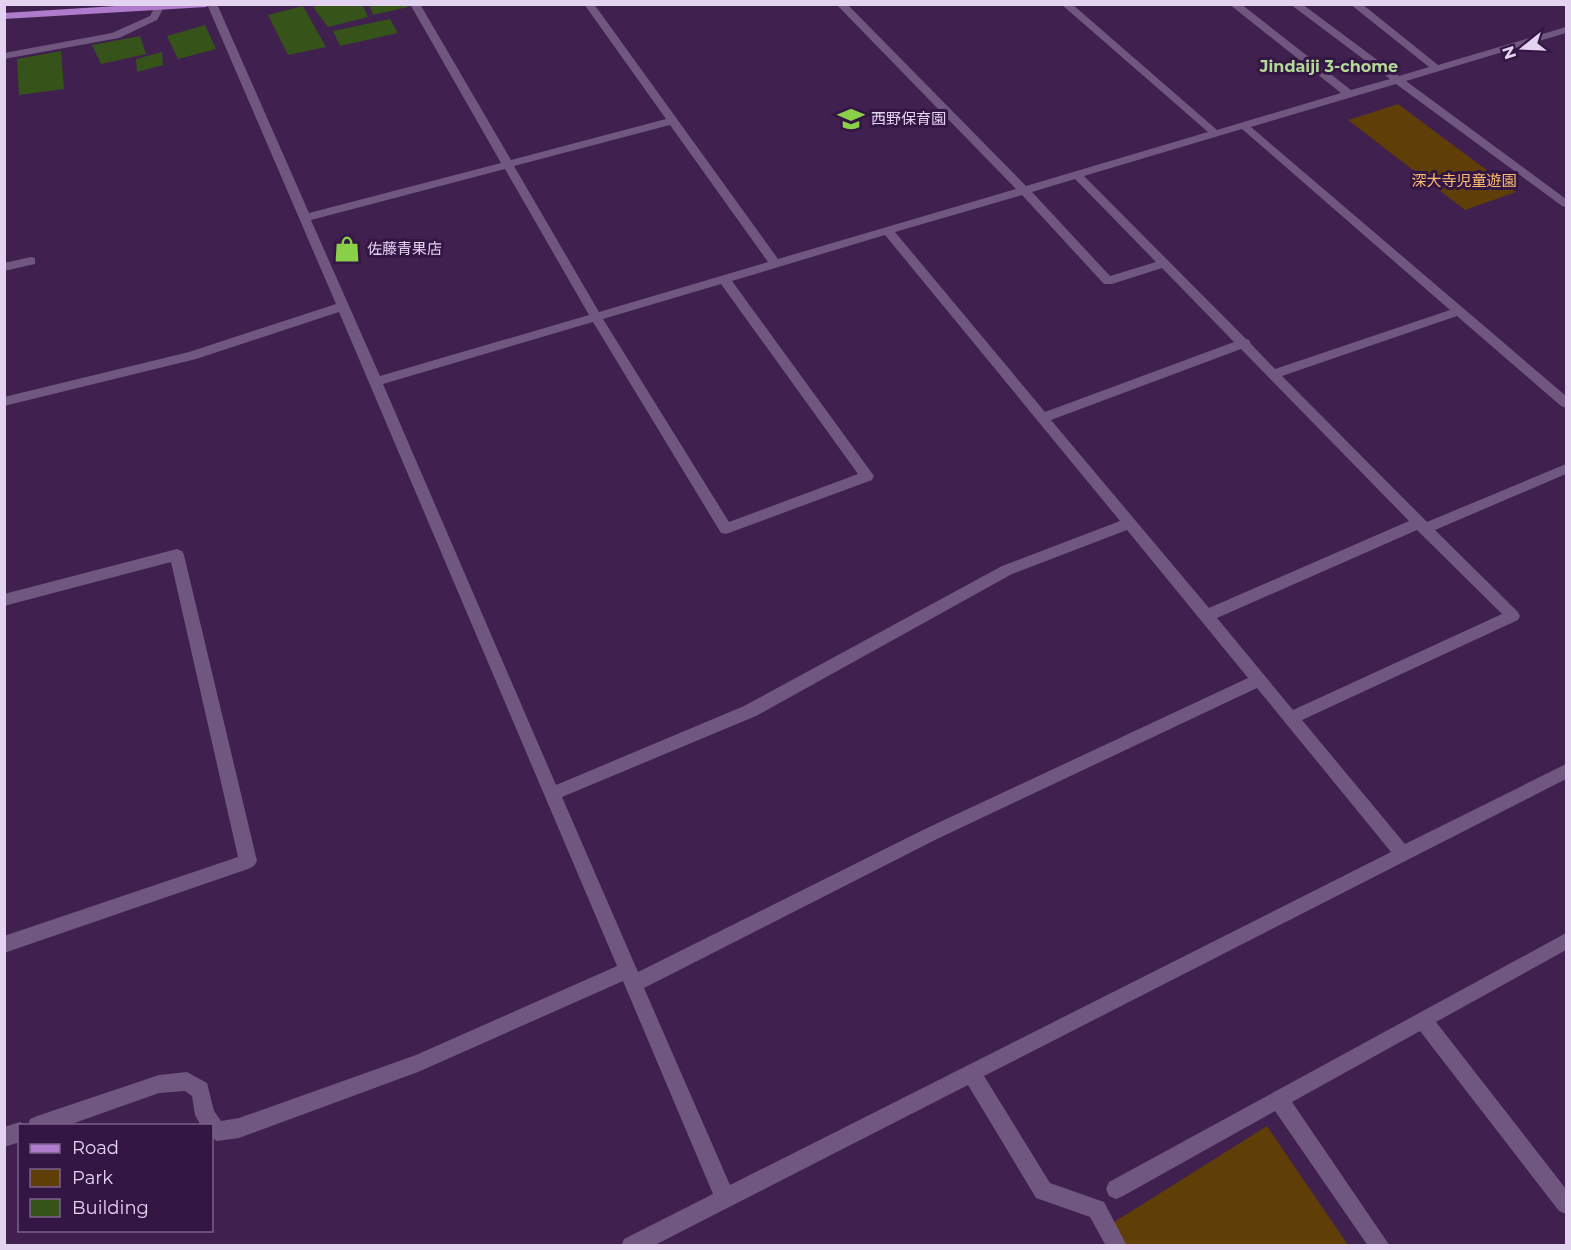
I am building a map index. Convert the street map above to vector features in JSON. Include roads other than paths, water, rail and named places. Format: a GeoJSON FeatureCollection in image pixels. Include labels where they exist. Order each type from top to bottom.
{"type":"FeatureCollection","features":[{"type":"Feature","properties":{"kind":"main road"},"geometry":{"type":"LineString","coordinates":[[4,16],[158,9],[206,4]]}},
{"type":"Feature","properties":{"kind":"street"},"geometry":{"type":"LineString","coordinates":[[212,4],[725,1198]]}},
{"type":"Feature","properties":{"kind":"street"},"geometry":{"type":"LineString","coordinates":[[415,4],[596,317],[726,529],[867,476],[724,279]]}},
{"type":"Feature","properties":{"kind":"street"},"geometry":{"type":"LineString","coordinates":[[589,4],[775,264]]}},
{"type":"Feature","properties":{"kind":"street"},"geometry":{"type":"LineString","coordinates":[[841,4],[1024,190],[1108,281],[1165,263]]}},
{"type":"Feature","properties":{"kind":"street"},"geometry":{"type":"LineString","coordinates":[[1066,4],[1216,134]]}},
{"type":"Feature","properties":{"kind":"street"},"geometry":{"type":"LineString","coordinates":[[1234,4],[1349,94]]}},
{"type":"Feature","properties":{"kind":"street"},"geometry":{"type":"LineString","coordinates":[[1295,4],[1566,204]]}},
{"type":"Feature","properties":{"kind":"street"},"geometry":{"type":"LineString","coordinates":[[1356,4],[1436,68]]}},
{"type":"Feature","properties":{"kind":"street"},"geometry":{"type":"LineString","coordinates":[[4,56],[115,36],[154,18],[158,9]]}},
{"type":"Feature","properties":{"kind":"street"},"geometry":{"type":"LineString","coordinates":[[376,382],[1566,30]]}},
{"type":"Feature","properties":{"kind":"street"},"geometry":{"type":"LineString","coordinates":[[305,218],[672,121]]}},
{"type":"Feature","properties":{"kind":"street"},"geometry":{"type":"LineString","coordinates":[[1244,125],[1566,403]]}},
{"type":"Feature","properties":{"kind":"street"},"geometry":{"type":"LineString","coordinates":[[1077,175],[1245,343],[1421,526],[1513,616],[1291,718]]}},
{"type":"Feature","properties":{"kind":"street"},"geometry":{"type":"LineString","coordinates":[[887,230],[1404,855]]}},
{"type":"Feature","properties":{"kind":"street"},"geometry":{"type":"LineString","coordinates":[[4,267],[31,261]]}},
{"type":"Feature","properties":{"kind":"street"},"geometry":{"type":"LineString","coordinates":[[4,402],[192,356],[343,306]]}},
{"type":"Feature","properties":{"kind":"street"},"geometry":{"type":"LineString","coordinates":[[1275,374],[1460,311]]}},
{"type":"Feature","properties":{"kind":"street"},"geometry":{"type":"LineString","coordinates":[[1042,418],[1245,343]]}},
{"type":"Feature","properties":{"kind":"street"},"geometry":{"type":"LineString","coordinates":[[1206,616],[1421,526],[1566,469]]}},
{"type":"Feature","properties":{"kind":"street"},"geometry":{"type":"LineString","coordinates":[[552,794],[750,711],[1007,570],[1130,523]]}},
{"type":"Feature","properties":{"kind":"street"},"geometry":{"type":"LineString","coordinates":[[4,600],[177,555],[248,861],[4,945]]}},
{"type":"Feature","properties":{"kind":"street"},"geometry":{"type":"LineString","coordinates":[[213,1126],[217,1131],[239,1128],[418,1063],[630,977],[1259,680]]}},
{"type":"Feature","properties":{"kind":"street"},"geometry":{"type":"LineString","coordinates":[[631,1245],[1566,771]]}},
{"type":"Feature","properties":{"kind":"street"},"geometry":{"type":"LineString","coordinates":[[1116,1189],[1566,941]]}},
{"type":"Feature","properties":{"kind":"street"},"geometry":{"type":"LineString","coordinates":[[1423,1020],[1566,1204]]}},
{"type":"Feature","properties":{"kind":"street"},"geometry":{"type":"LineString","coordinates":[[971,1072],[1043,1191],[1096,1209],[1117,1245]]}},
{"type":"Feature","properties":{"kind":"street"},"geometry":{"type":"LineString","coordinates":[[40,1124],[159,1084],[187,1081],[200,1090],[205,1115],[212,1124]]}},
{"type":"Feature","properties":{"kind":"street"},"geometry":{"type":"LineString","coordinates":[[1279,1100],[1380,1245]]}},
{"type":"Feature","properties":{"kind":"place","name":"西野保育園"},"geometry":{"type":"Point","coordinates":[851,119]}},
{"type":"Feature","properties":{"kind":"place","name":"佐藤青果店"},"geometry":{"type":"Point","coordinates":[347,249]}},
{"type":"Feature","properties":{"kind":"district","name":"Jindaiji 3-chome"},"geometry":{"type":"Point","coordinates":[1329,66]}},
{"type":"Feature","properties":{"kind":"park label","name":"深大寺児童遊園"},"geometry":{"type":"Point","coordinates":[1464,181]}}]}
